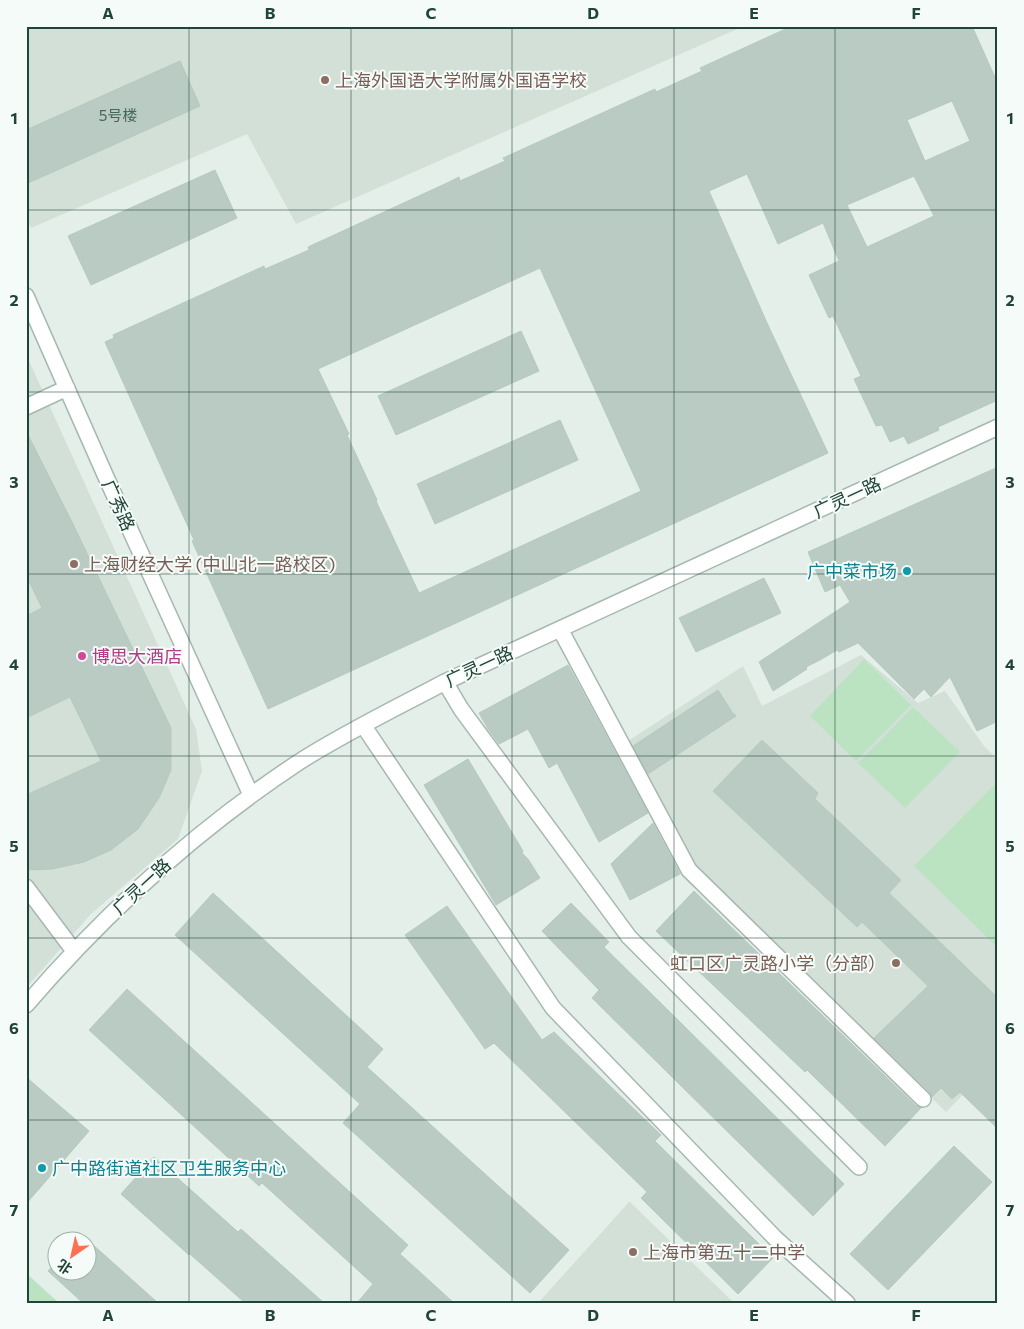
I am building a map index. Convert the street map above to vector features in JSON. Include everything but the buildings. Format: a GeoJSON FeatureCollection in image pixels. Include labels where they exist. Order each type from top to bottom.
{"type":"FeatureCollection","features":[{"type":"Feature","properties":{"kind":"street","name":"广秀路"},"geometry":{"type":"LineString","coordinates":[[26,296],[251,795]]}},
{"type":"Feature","properties":{"kind":"street"},"geometry":{"type":"LineString","coordinates":[[26,407],[67,388]]}},
{"type":"Feature","properties":{"kind":"street","name":"广灵一路"},"geometry":{"type":"LineString","coordinates":[[26,1005],[74,951],[165,862],[251,795],[301,761],[363,725],[445,682],[998,428]]}},
{"type":"Feature","properties":{"kind":"street"},"geometry":{"type":"LineString","coordinates":[[560,629],[689,870],[923,1100]]}},
{"type":"Feature","properties":{"kind":"street"},"geometry":{"type":"LineString","coordinates":[[445,682],[461,709],[629,937],[859,1167]]}},
{"type":"Feature","properties":{"kind":"street"},"geometry":{"type":"LineString","coordinates":[[363,725],[552,1008],[774,1238],[846,1303]]}},
{"type":"Feature","properties":{"kind":"street"},"geometry":{"type":"LineString","coordinates":[[26,887],[74,951]]}},
{"type":"Feature","properties":{"kind":"shaded area","name":"上海外国语大学附属外国语学校"},"geometry":{"type":"Polygon","coordinates":[[[26,26],[744,26],[296,224],[247,134],[31,228],[26,218],[26,26]]]}},
{"type":"Feature","properties":{"kind":"shaded area","name":"上海财经大学 (中山北一路校区)"},"geometry":{"type":"Polygon","coordinates":[[[26,354],[196,729],[202,771],[178,839],[91,914],[26,988],[26,354]]]}},
{"type":"Feature","properties":{"kind":"shaded area","name":"虹口区广灵路小学（分部）"},"geometry":{"type":"Polygon","coordinates":[[[861,655],[918,703],[945,691],[984,746],[998,760],[998,1059],[946,1112],[697,867],[628,741],[743,666],[762,706],[861,655]]]}},
{"type":"Feature","properties":{"kind":"shaded area","name":"上海市第五十二中学"},"geometry":{"type":"Polygon","coordinates":[[[630,1202],[734,1303],[538,1303],[630,1202]]]}},
{"type":"Feature","properties":{"kind":"green space"},"geometry":{"type":"Polygon","coordinates":[[[864,659],[911,705],[856,761],[810,716],[864,659]]]}},
{"type":"Feature","properties":{"kind":"green space"},"geometry":{"type":"Polygon","coordinates":[[[913,707],[960,752],[905,808],[858,763],[913,707]]]}},
{"type":"Feature","properties":{"kind":"green space"},"geometry":{"type":"Polygon","coordinates":[[[998,781],[998,948],[914,866],[998,781]]]}},
{"type":"Feature","properties":{"kind":"green space"},"geometry":{"type":"Polygon","coordinates":[[[26,1273],[59,1303],[26,1303],[26,1273]]]}},
{"type":"Feature","properties":{"kind":"place","name":"上海外国语大学附属外国语学校"},"geometry":{"type":"Point","coordinates":[325,80]}},
{"type":"Feature","properties":{"kind":"place","name":"上海财经大学 (中山北一路校区)"},"geometry":{"type":"Point","coordinates":[74,564]}},
{"type":"Feature","properties":{"kind":"place","name":"广中菜市场"},"geometry":{"type":"Point","coordinates":[907,571]}},
{"type":"Feature","properties":{"kind":"place","name":"博思大酒店"},"geometry":{"type":"Point","coordinates":[82,656]}},
{"type":"Feature","properties":{"kind":"place","name":"虹口区广灵路小学（分部）"},"geometry":{"type":"Point","coordinates":[896,963]}},
{"type":"Feature","properties":{"kind":"place","name":"广中路街道社区卫生服务中心"},"geometry":{"type":"Point","coordinates":[42,1168]}},
{"type":"Feature","properties":{"kind":"place","name":"上海市第五十二中学"},"geometry":{"type":"Point","coordinates":[633,1252]}}]}
